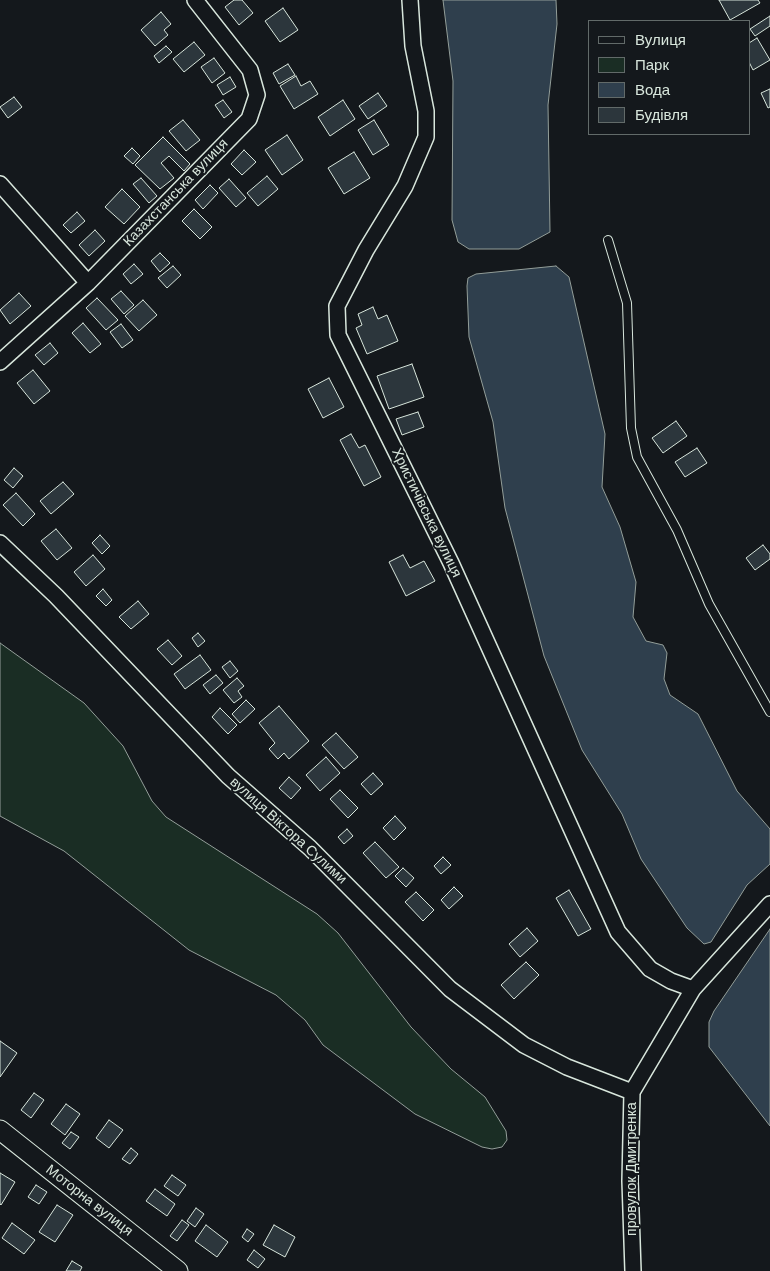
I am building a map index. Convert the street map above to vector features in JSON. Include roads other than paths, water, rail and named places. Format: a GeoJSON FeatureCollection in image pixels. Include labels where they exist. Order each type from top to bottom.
{"type":"FeatureCollection","features":[{"type":"Feature","properties":{"kind":"street","name":"Казахстанська вулиця"},"geometry":{"type":"LineString","coordinates":[[0,362],[88,283],[249,119],[257,95],[250,70],[195,0]]}},
{"type":"Feature","properties":{"kind":"street","name":"Христичівська вулиця"},"geometry":{"type":"LineString","coordinates":[[410,0],[413,46],[426,111],[426,137],[405,186],[366,250],[337,306],[338,335],[451,563],[618,932],[650,969],[671,981],[694,989]]}},
{"type":"Feature","properties":{"kind":"street"},"geometry":{"type":"LineString","coordinates":[[0,184],[88,283]]}},
{"type":"Feature","properties":{"kind":"street","name":"вулиця Віктора Сулими"},"geometry":{"type":"LineString","coordinates":[[0,543],[56,596],[228,776],[310,848],[450,989],[524,1045],[567,1067],[632,1092]]}},
{"type":"Feature","properties":{"kind":"street","name":"провулок Дмитренка"},"geometry":{"type":"LineString","coordinates":[[633,1271],[630,1181],[632,1092],[694,989],[770,904]]}},
{"type":"Feature","properties":{"kind":"street","name":"Моторна вулиця"},"geometry":{"type":"LineString","coordinates":[[0,1130],[178,1271]]}},
{"type":"Feature","properties":{"kind":"lane"},"geometry":{"type":"LineString","coordinates":[[608,240],[627,303],[631,428],[638,457],[677,530],[708,604],[770,712]]}},
{"type":"Feature","properties":{"kind":"water"},"geometry":{"type":"Polygon","coordinates":[[[443,0],[556,0],[557,24],[548,105],[550,232],[519,249],[469,249],[458,242],[452,220],[453,81],[443,0]]]}},
{"type":"Feature","properties":{"kind":"water"},"geometry":{"type":"Polygon","coordinates":[[[556,266],[569,277],[605,434],[602,487],[620,527],[636,582],[633,617],[646,641],[663,645],[667,653],[664,679],[670,695],[698,714],[737,791],[770,829],[770,864],[747,885],[711,942],[704,944],[687,928],[641,859],[622,814],[582,750],[544,656],[505,508],[493,422],[469,337],[468,278],[476,274],[556,266]]]}},
{"type":"Feature","properties":{"kind":"water"},"geometry":{"type":"Polygon","coordinates":[[[770,929],[770,1126],[709,1047],[709,1022],[714,1011],[770,929]]]}}]}
